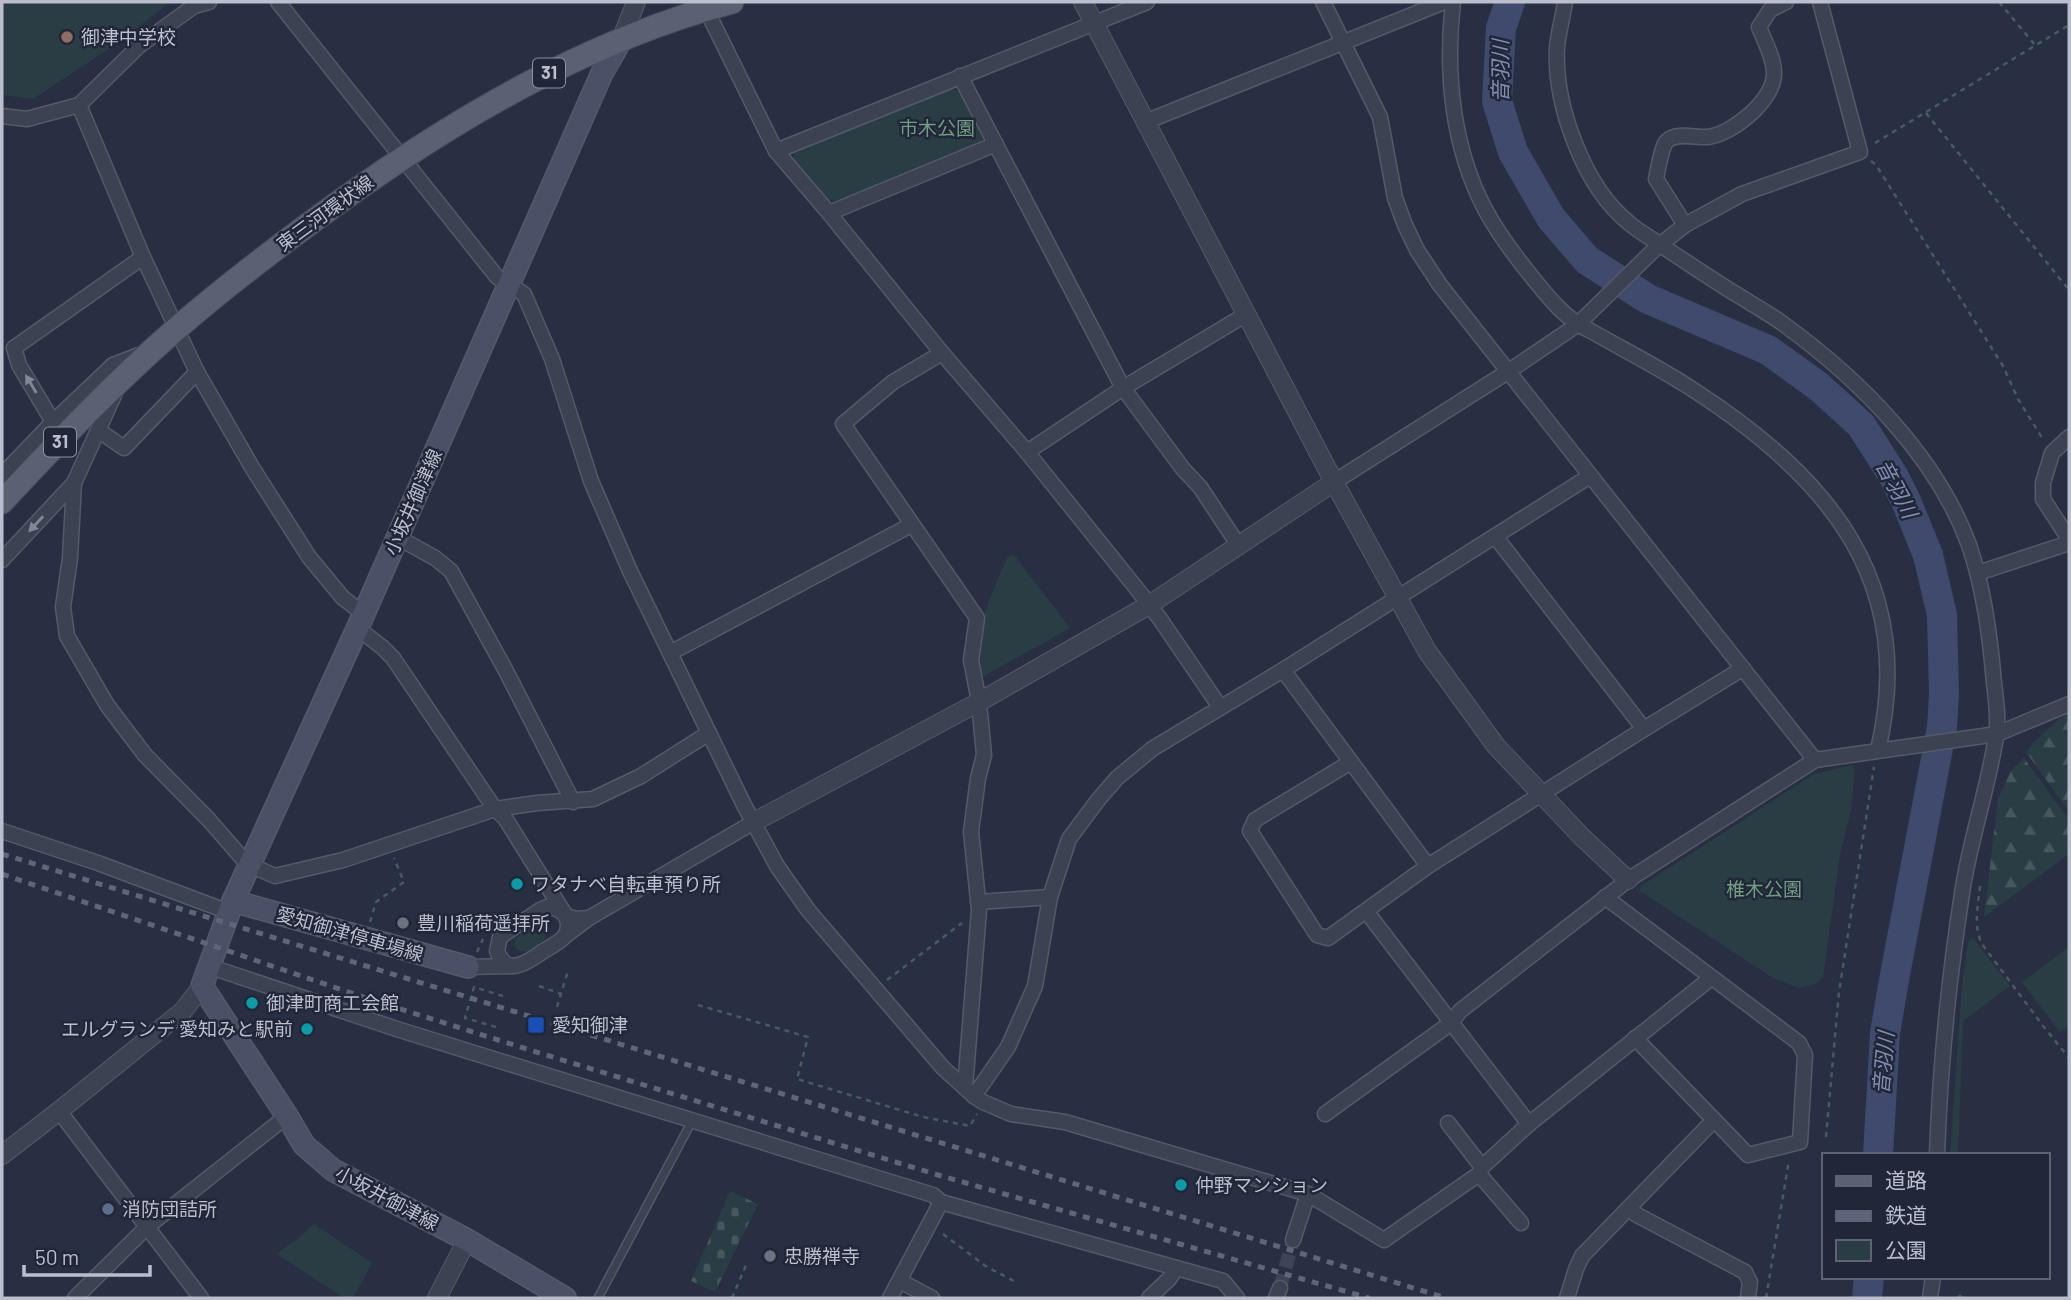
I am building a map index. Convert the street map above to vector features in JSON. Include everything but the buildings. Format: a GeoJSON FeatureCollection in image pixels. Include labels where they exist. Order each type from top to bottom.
{"type":"FeatureCollection","features":[{"type":"Feature","properties":{"kind":"main road","name":"東三河環状線"},"geometry":{"type":"LineString","coordinates":[[2,502],[177,328],[286,240],[402,158],[508,93],[655,25],[713,5],[732,2]]}},
{"type":"Feature","properties":{"kind":"main road","name":"小坂井御津線"},"geometry":{"type":"LineString","coordinates":[[565,1298],[467,1240],[333,1170],[304,1145],[205,976],[231,906],[361,621],[602,73],[621,40]]}},
{"type":"Feature","properties":{"kind":"main road","name":"愛知御津停車場線"},"geometry":{"type":"LineString","coordinates":[[231,906],[476,967]]}},
{"type":"Feature","properties":{"kind":"street"},"geometry":{"type":"LineString","coordinates":[[2,116],[27,119],[79,105],[139,46],[194,6],[209,2]]}},
{"type":"Feature","properties":{"kind":"street"},"geometry":{"type":"LineString","coordinates":[[278,2],[497,277],[524,294],[552,359],[591,481],[670,653],[777,866],[808,910],[875,989],[943,1068],[974,1095],[1011,1114],[1065,1122],[1308,1194],[1384,1240],[1480,1170],[1529,1124],[1711,978]]}},
{"type":"Feature","properties":{"kind":"street"},"geometry":{"type":"LineString","coordinates":[[621,40],[636,2]]}},
{"type":"Feature","properties":{"kind":"street"},"geometry":{"type":"LineString","coordinates":[[1083,2],[1245,315],[1427,651],[1496,746],[1582,837],[1628,880]]}},
{"type":"Feature","properties":{"kind":"street"},"geometry":{"type":"LineString","coordinates":[[776,151],[1147,2]]}},
{"type":"Feature","properties":{"kind":"street"},"geometry":{"type":"LineString","coordinates":[[1323,2],[1380,117],[1395,198],[1417,250],[1440,285],[1815,760]]}},
{"type":"Feature","properties":{"kind":"street"},"geometry":{"type":"LineString","coordinates":[[1145,122],[1444,2]]}},
{"type":"Feature","properties":{"kind":"street"},"geometry":{"type":"LineString","coordinates":[[1453,2],[1449,33],[1452,93],[1462,153],[1486,211],[1509,249],[1541,288],[1579,323],[1721,407],[1793,465],[1820,494],[1844,527],[1871,581],[1885,624],[1889,685],[1881,750]]}},
{"type":"Feature","properties":{"kind":"street"},"geometry":{"type":"LineString","coordinates":[[1565,2],[1557,49],[1563,107],[1587,167],[1607,202],[1658,246],[1784,324],[1858,386],[1890,420],[1938,482],[1955,511],[1978,573],[1990,639],[1996,697],[1993,735],[1958,921],[1939,1102],[1937,1153]]}},
{"type":"Feature","properties":{"kind":"street"},"geometry":{"type":"LineString","coordinates":[[1685,225],[1656,179],[1666,142],[1674,137],[1712,137],[1733,127],[1769,94],[1775,69],[1759,27],[1770,10],[1786,2]]}},
{"type":"Feature","properties":{"kind":"street"},"geometry":{"type":"LineString","coordinates":[[476,967],[518,966],[560,941],[589,918],[754,822],[979,702],[1149,605],[1579,323],[1658,246],[1685,225],[1742,194],[1860,152],[1820,2]]}},
{"type":"Feature","properties":{"kind":"street"},"geometry":{"type":"LineString","coordinates":[[713,5],[776,151],[1027,452],[1149,605],[1220,707]]}},
{"type":"Feature","properties":{"kind":"street"},"geometry":{"type":"LineString","coordinates":[[960,76],[1123,388],[1200,487],[1239,546]]}},
{"type":"Feature","properties":{"kind":"street"},"geometry":{"type":"LineString","coordinates":[[79,105],[143,257],[197,372],[253,469],[309,557],[393,658],[495,809],[506,818],[566,916],[568,930],[565,936]]}},
{"type":"Feature","properties":{"kind":"street"},"geometry":{"type":"LineString","coordinates":[[829,213],[996,145]]}},
{"type":"Feature","properties":{"kind":"street"},"geometry":{"type":"LineString","coordinates":[[53,422],[8,351],[143,257]]}},
{"type":"Feature","properties":{"kind":"street"},"geometry":{"type":"LineString","coordinates":[[1027,452],[1123,388],[1245,315]]}},
{"type":"Feature","properties":{"kind":"street"},"geometry":{"type":"LineString","coordinates":[[2,475],[113,365],[152,351]]}},
{"type":"Feature","properties":{"kind":"street"},"geometry":{"type":"LineString","coordinates":[[942,353],[893,382],[844,424],[977,618],[971,660],[979,702],[984,754],[971,832],[979,906],[974,1095]]}},
{"type":"Feature","properties":{"kind":"street"},"geometry":{"type":"LineString","coordinates":[[98,430],[124,448],[197,372]]}},
{"type":"Feature","properties":{"kind":"street"},"geometry":{"type":"LineString","coordinates":[[2,560],[74,483],[120,382]]}},
{"type":"Feature","properties":{"kind":"street"},"geometry":{"type":"LineString","coordinates":[[1978,573],[2069,541],[2043,499],[2043,483],[2052,453],[2069,437]]}},
{"type":"Feature","properties":{"kind":"street"},"geometry":{"type":"LineString","coordinates":[[974,1095],[1008,1048],[1035,986],[1050,897],[1069,839],[1117,778],[1152,749],[1283,670],[1590,476]]}},
{"type":"Feature","properties":{"kind":"street"},"geometry":{"type":"LineString","coordinates":[[74,483],[70,558],[63,607],[67,636],[107,705],[145,755],[242,858],[250,865],[275,876],[389,846],[495,809],[593,799],[641,776],[709,733]]}},
{"type":"Feature","properties":{"kind":"street"},"geometry":{"type":"LineString","coordinates":[[670,653],[911,525]]}},
{"type":"Feature","properties":{"kind":"street"},"geometry":{"type":"LineString","coordinates":[[1495,536],[1644,729]]}},
{"type":"Feature","properties":{"kind":"street"},"geometry":{"type":"LineString","coordinates":[[397,537],[435,558],[451,571],[573,802]]}},
{"type":"Feature","properties":{"kind":"street"},"geometry":{"type":"LineString","coordinates":[[1351,762],[1255,820],[1250,831],[1317,935],[1328,938],[1428,866],[1742,669]]}},
{"type":"Feature","properties":{"kind":"street"},"geometry":{"type":"LineString","coordinates":[[1283,670],[1428,866]]}},
{"type":"Feature","properties":{"kind":"street"},"geometry":{"type":"LineString","coordinates":[[1325,1114],[1451,1023],[1460,1011],[1628,880],[1815,760],[1993,735],[2069,704]]}},
{"type":"Feature","properties":{"kind":"street"},"geometry":{"type":"LineString","coordinates":[[2,831],[231,906]]}},
{"type":"Feature","properties":{"kind":"street"},"geometry":{"type":"LineString","coordinates":[[979,906],[1050,897]]}},
{"type":"Feature","properties":{"kind":"street"},"geometry":{"type":"LineString","coordinates":[[1605,897],[1799,1043],[1805,1055],[1800,1142],[1748,1155],[1635,1038]]}},
{"type":"Feature","properties":{"kind":"street"},"geometry":{"type":"LineString","coordinates":[[476,967],[493,957],[500,937],[555,899]]}},
{"type":"Feature","properties":{"kind":"street"},"geometry":{"type":"LineString","coordinates":[[540,910],[554,908],[576,919],[589,918]]}},
{"type":"Feature","properties":{"kind":"street"},"geometry":{"type":"LineString","coordinates":[[1366,911],[1529,1124]]}},
{"type":"Feature","properties":{"kind":"street"},"geometry":{"type":"LineString","coordinates":[[497,943],[497,951],[505,962],[518,966]]}},
{"type":"Feature","properties":{"kind":"street"},"geometry":{"type":"LineString","coordinates":[[2,1156],[183,1011],[205,976],[400,1030],[933,1195],[941,1202],[1223,1281],[1237,1298]]}},
{"type":"Feature","properties":{"kind":"street"},"geometry":{"type":"LineString","coordinates":[[60,1111],[201,1298]]}},
{"type":"Feature","properties":{"kind":"street"},"geometry":{"type":"LineString","coordinates":[[75,1298],[148,1226],[287,1116]]}},
{"type":"Feature","properties":{"kind":"street"},"geometry":{"type":"LineString","coordinates":[[1567,1298],[1582,1256],[1714,1120]]}},
{"type":"Feature","properties":{"kind":"street"},"geometry":{"type":"LineString","coordinates":[[1448,1123],[1521,1223]]}},
{"type":"Feature","properties":{"kind":"street"},"geometry":{"type":"LineString","coordinates":[[1293,1240],[1308,1194]]}},
{"type":"Feature","properties":{"kind":"street"},"geometry":{"type":"LineString","coordinates":[[890,1298],[941,1202]]}},
{"type":"Feature","properties":{"kind":"street"},"geometry":{"type":"LineString","coordinates":[[1628,1209],[1745,1272],[1750,1282],[1748,1298]]}},
{"type":"Feature","properties":{"kind":"street"},"geometry":{"type":"LineString","coordinates":[[437,1298],[467,1240]]}},
{"type":"Feature","properties":{"kind":"street"},"geometry":{"type":"LineString","coordinates":[[1150,1298],[1177,1268]]}},
{"type":"Feature","properties":{"kind":"street"},"geometry":{"type":"LineString","coordinates":[[1930,1298],[1933,1279]]}},
{"type":"Feature","properties":{"kind":"street"},"geometry":{"type":"LineString","coordinates":[[900,1281],[932,1298]]}},
{"type":"Feature","properties":{"kind":"lane"},"geometry":{"type":"LineString","coordinates":[[598,1298],[693,1120]]}},
{"type":"Feature","properties":{"kind":"path"},"geometry":{"type":"LineString","coordinates":[[1999,2],[2035,46]]}},
{"type":"Feature","properties":{"kind":"path"},"geometry":{"type":"LineString","coordinates":[[2052,453],[2018,399],[2003,366],[1876,165],[1860,152],[2069,24]]}},
{"type":"Feature","properties":{"kind":"path"},"geometry":{"type":"LineString","coordinates":[[1925,113],[2069,290]]}},
{"type":"Feature","properties":{"kind":"path"},"geometry":{"type":"LineString","coordinates":[[1826,1137],[1839,992],[1873,771],[1881,750]]}},
{"type":"Feature","properties":{"kind":"path"},"geometry":{"type":"LineString","coordinates":[[366,939],[376,902],[404,882],[389,846]]}},
{"type":"Feature","properties":{"kind":"path"},"geometry":{"type":"LineString","coordinates":[[1980,887],[1976,933],[2069,1058]]}},
{"type":"Feature","properties":{"kind":"path"},"geometry":{"type":"LineString","coordinates":[[875,989],[979,906]]}},
{"type":"Feature","properties":{"kind":"path"},"geometry":{"type":"LineString","coordinates":[[556,1007],[568,971]]}},
{"type":"Feature","properties":{"kind":"path"},"geometry":{"type":"LineString","coordinates":[[539,986],[561,994]]}},
{"type":"Feature","properties":{"kind":"path"},"geometry":{"type":"LineString","coordinates":[[496,1027],[465,1018],[474,987],[506,997]]}},
{"type":"Feature","properties":{"kind":"path"},"geometry":{"type":"LineString","coordinates":[[698,1005],[808,1037],[797,1079],[923,1117],[970,1126],[974,1095]]}},
{"type":"Feature","properties":{"kind":"path"},"geometry":{"type":"LineString","coordinates":[[1766,1298],[1780,1223],[1789,1144]]}},
{"type":"Feature","properties":{"kind":"path"},"geometry":{"type":"LineString","coordinates":[[929,1223],[987,1266],[1014,1281]]}},
{"type":"Feature","properties":{"kind":"path"},"geometry":{"type":"LineString","coordinates":[[732,1298],[747,1264]]}},
{"type":"Feature","properties":{"kind":"green space","name":"御津中学校"},"geometry":{"type":"Polygon","coordinates":[[[2,2],[170,2],[119,42],[33,99],[2,95],[2,2]]]}},
{"type":"Feature","properties":{"kind":"green space","name":"市木公園"},"geometry":{"type":"Polygon","coordinates":[[[950,88],[960,93],[983,138],[979,147],[839,201],[828,200],[793,158],[795,151],[950,88]]]}},
{"type":"Feature","properties":{"kind":"green space"},"geometry":{"type":"Polygon","coordinates":[[[1014,555],[1070,628],[984,676],[979,674],[978,658],[981,628],[1008,556],[1014,555]]]}},
{"type":"Feature","properties":{"kind":"green space"},"geometry":{"type":"Polygon","coordinates":[[[2069,710],[2069,811],[2026,752],[2069,710]]]}},
{"type":"Feature","properties":{"kind":"green space"},"geometry":{"type":"Polygon","coordinates":[[[2024,758],[2069,820],[2069,854],[1984,917],[1998,799],[2011,771],[2024,758]]]}},
{"type":"Feature","properties":{"kind":"green space","name":"椎木公園"},"geometry":{"type":"Polygon","coordinates":[[[1852,765],[1855,769],[1851,810],[1840,855],[1823,977],[1817,983],[1799,988],[1773,978],[1640,891],[1641,886],[1814,774],[1852,765]]]}},
{"type":"Feature","properties":{"kind":"green space"},"geometry":{"type":"Polygon","coordinates":[[[536,925],[545,929],[545,939],[528,951],[518,951],[514,945],[516,938],[536,925]]]}},
{"type":"Feature","properties":{"kind":"green space"},"geometry":{"type":"Polygon","coordinates":[[[1973,938],[2010,986],[1963,1021],[1958,1153],[1950,1153],[1962,985],[1968,942],[1973,938]]]}},
{"type":"Feature","properties":{"kind":"green space"},"geometry":{"type":"Polygon","coordinates":[[[2069,947],[2069,1025],[2060,1032],[2022,982],[2069,947]]]}},
{"type":"Feature","properties":{"kind":"green space"},"geometry":{"type":"Polygon","coordinates":[[[730,1191],[758,1204],[715,1292],[691,1281],[730,1191]]]}},
{"type":"Feature","properties":{"kind":"green space"},"geometry":{"type":"Polygon","coordinates":[[[314,1224],[372,1263],[353,1298],[344,1298],[277,1254],[314,1224]]]}},
{"type":"Feature","properties":{"kind":"waterway","name":"音羽川"},"geometry":{"type":"LineString","coordinates":[[1510,2],[1501,28],[1497,101],[1513,152],[1551,218],[1587,260],[1648,299],[1768,350],[1818,386],[1861,425],[1894,477],[1928,555],[1942,615],[1942,727],[1885,1033],[1878,1153]]}},
{"type":"Feature","properties":{"kind":"waterway","name":"音羽川"},"geometry":{"type":"LineString","coordinates":[[1867,1298],[1869,1279]]}},
{"type":"Feature","properties":{"kind":"tunnel"},"geometry":{"type":"LineString","coordinates":[[1280,1288],[1293,1240]]}},
{"type":"Feature","properties":{"kind":"railway"},"geometry":{"type":"LineString","coordinates":[[2,854],[1446,1298]]}},
{"type":"Feature","properties":{"kind":"railway"},"geometry":{"type":"LineString","coordinates":[[2,874],[372,1000],[533,1051],[938,1175],[1369,1298]]}},
{"type":"Feature","properties":{"kind":"place","name":"御津中学校"},"geometry":{"type":"Point","coordinates":[67,37]}},
{"type":"Feature","properties":{"kind":"place","name":"ワタナベ自転車預り所"},"geometry":{"type":"Point","coordinates":[517,884]}},
{"type":"Feature","properties":{"kind":"place","name":"豊川稲荷遥拝所"},"geometry":{"type":"Point","coordinates":[403,923]}},
{"type":"Feature","properties":{"kind":"place","name":"御津町商工会館"},"geometry":{"type":"Point","coordinates":[252,1003]}},
{"type":"Feature","properties":{"kind":"place","name":"愛知御津"},"geometry":{"type":"Point","coordinates":[536,1025]}},
{"type":"Feature","properties":{"kind":"place","name":"エルグランデ 愛知みと駅前"},"geometry":{"type":"Point","coordinates":[307,1029]}},
{"type":"Feature","properties":{"kind":"place","name":"仲野マンション"},"geometry":{"type":"Point","coordinates":[1181,1185]}},
{"type":"Feature","properties":{"kind":"place","name":"消防団詰所"},"geometry":{"type":"Point","coordinates":[108,1209]}},
{"type":"Feature","properties":{"kind":"place","name":"忠勝禅寺"},"geometry":{"type":"Point","coordinates":[770,1256]}}]}
